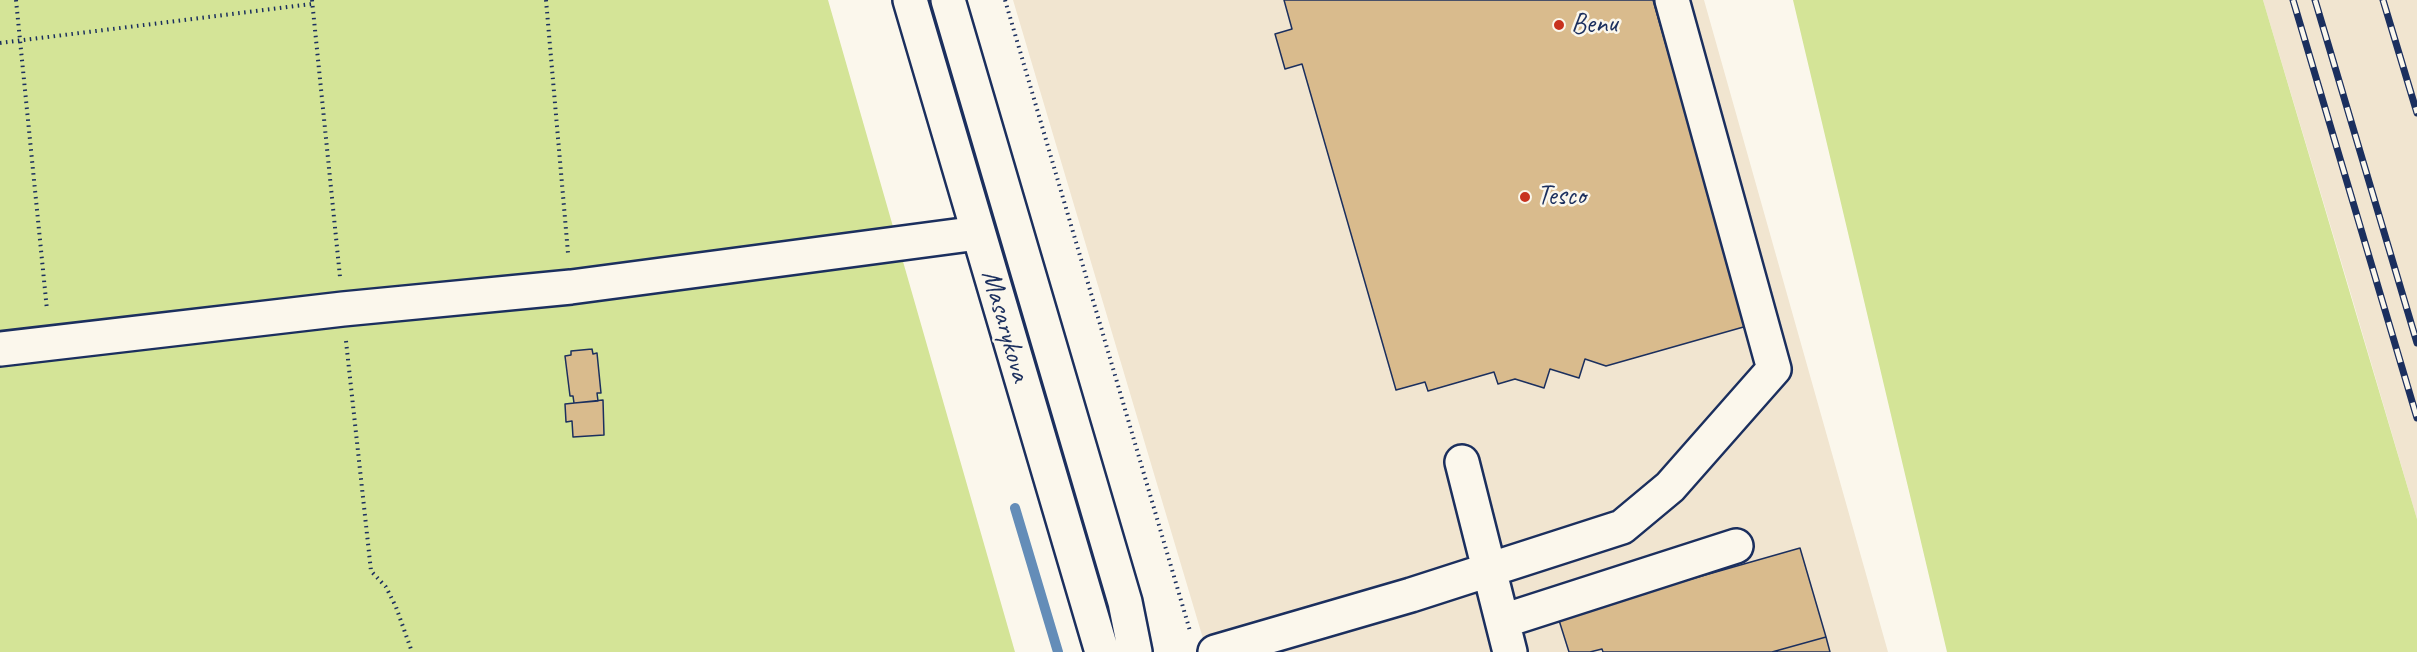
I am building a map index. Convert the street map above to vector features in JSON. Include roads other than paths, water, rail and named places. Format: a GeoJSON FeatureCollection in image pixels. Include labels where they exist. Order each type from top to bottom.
{"type":"FeatureCollection","features":[{"type":"Feature","properties":{"kind":"main road","name":"Masarykova"},"geometry":{"type":"LineString","coordinates":[[910,0],[1102,652]]}},
{"type":"Feature","properties":{"kind":"main road","name":"Masarykova"},"geometry":{"type":"LineString","coordinates":[[948,0],[1125,602],[1135,652]]}},
{"type":"Feature","properties":{"kind":"main road"},"geometry":{"type":"LineString","coordinates":[[1204,646],[1411,595],[1622,527],[1670,487],[1774,369],[1672,0]]}},
{"type":"Feature","properties":{"kind":"main road"},"geometry":{"type":"LineString","coordinates":[[0,349],[343,309],[571,287],[978,233]]}},
{"type":"Feature","properties":{"kind":"main road"},"geometry":{"type":"LineString","coordinates":[[1462,462],[1510,652]]}},
{"type":"Feature","properties":{"kind":"main road"},"geometry":{"type":"LineString","coordinates":[[1503,621],[1736,546]]}},
{"type":"Feature","properties":{"kind":"waterway"},"geometry":{"type":"LineString","coordinates":[[1015,508],[1058,652]]}},
{"type":"Feature","properties":{"kind":"railway"},"geometry":{"type":"LineString","coordinates":[[2293,0],[2417,418]]}},
{"type":"Feature","properties":{"kind":"railway"},"geometry":{"type":"LineString","coordinates":[[2315,0],[2417,343]]}},
{"type":"Feature","properties":{"kind":"railway"},"geometry":{"type":"LineString","coordinates":[[2383,0],[2417,113]]}},
{"type":"Feature","properties":{"kind":"place","name":"Benu"},"geometry":{"type":"Point","coordinates":[1559,25]}},
{"type":"Feature","properties":{"kind":"place","name":"Tesco"},"geometry":{"type":"Point","coordinates":[1525,197]}}]}
